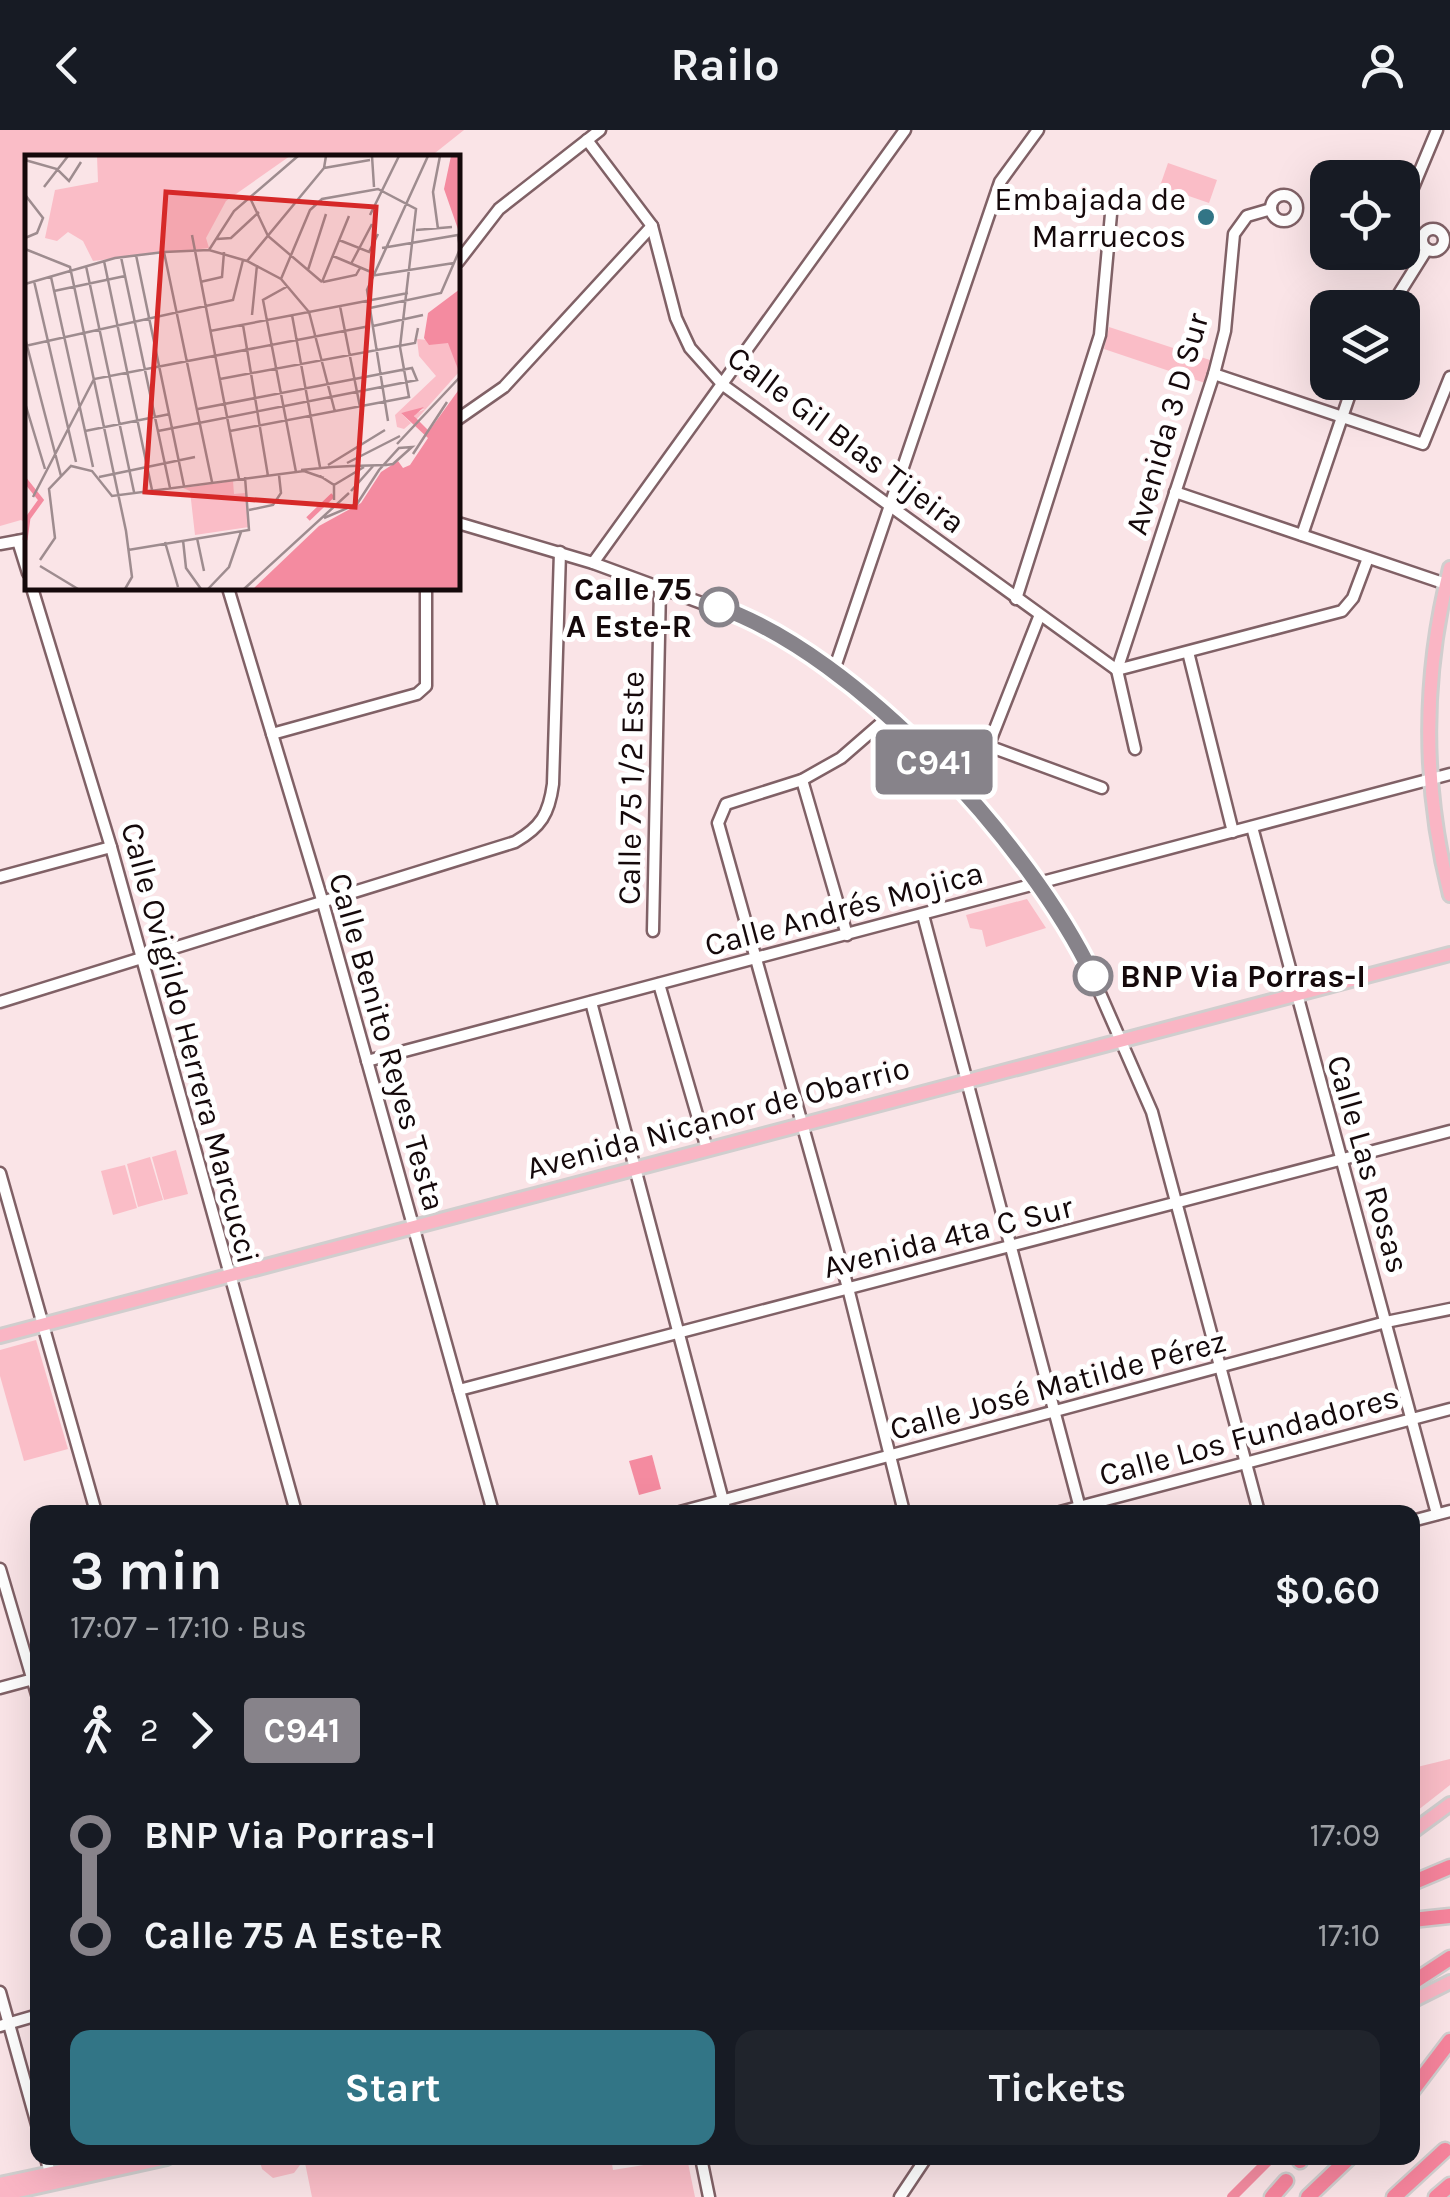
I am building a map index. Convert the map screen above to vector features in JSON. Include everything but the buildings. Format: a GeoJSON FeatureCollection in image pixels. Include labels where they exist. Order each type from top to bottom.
{"type":"FeatureCollection","features":[{"type":"Feature","properties":{"kind":"highway"},"geometry":{"type":"LineString","coordinates":[[1420,1880],[1450,1867]]}},
{"type":"Feature","properties":{"kind":"highway"},"geometry":{"type":"LineString","coordinates":[[1420,1922],[1450,1919]]}},
{"type":"Feature","properties":{"kind":"highway"},"geometry":{"type":"LineString","coordinates":[[1420,1977],[1450,1958]]}},
{"type":"Feature","properties":{"kind":"highway"},"geometry":{"type":"LineString","coordinates":[[1420,2080],[1450,2041]]}},
{"type":"Feature","properties":{"kind":"highway"},"geometry":{"type":"LineString","coordinates":[[1394,2197],[1444,2150]]}},
{"type":"Feature","properties":{"kind":"highway"},"geometry":{"type":"LineString","coordinates":[[1308,2197],[1342,2165]]}},
{"type":"Feature","properties":{"kind":"highway"},"geometry":{"type":"LineString","coordinates":[[1272,2197],[1286,2181]]}},
{"type":"Feature","properties":{"kind":"highway"},"geometry":{"type":"LineString","coordinates":[[1436,2197],[1450,2185]]}},
{"type":"Feature","properties":{"kind":"main road"},"geometry":{"type":"LineString","coordinates":[[1450,568],[1427,706],[1429,779],[1443,831],[1450,895]]}},
{"type":"Feature","properties":{"kind":"main road","name":"Avenida Nicanor de Obarrio"},"geometry":{"type":"LineString","coordinates":[[0,1336],[1450,954]]}},
{"type":"Feature","properties":{"kind":"main road"},"geometry":{"type":"LineString","coordinates":[[1420,1826],[1450,1804]]}},
{"type":"Feature","properties":{"kind":"main road"},"geometry":{"type":"LineString","coordinates":[[1420,1997],[1450,1982]]}},
{"type":"Feature","properties":{"kind":"main road"},"geometry":{"type":"LineString","coordinates":[[0,2195],[98,2165]]}},
{"type":"Feature","properties":{"kind":"main road"},"geometry":{"type":"LineString","coordinates":[[0,2184],[129,2165]]}},
{"type":"Feature","properties":{"kind":"street"},"geometry":{"type":"LineString","coordinates":[[460,259],[498,209],[600,130]]}},
{"type":"Feature","properties":{"kind":"street"},"geometry":{"type":"LineString","coordinates":[[593,563],[905,130]]}},
{"type":"Feature","properties":{"kind":"street"},"geometry":{"type":"LineString","coordinates":[[834,673],[1000,182],[1038,130]]}},
{"type":"Feature","properties":{"kind":"street"},"geometry":{"type":"LineString","coordinates":[[1420,171],[1437,130]]}},
{"type":"Feature","properties":{"kind":"street","name":"Calle Gil Blas Tijeira"},"geometry":{"type":"LineString","coordinates":[[587,140],[652,226],[676,318],[690,348],[723,385],[1117,670]]}},
{"type":"Feature","properties":{"kind":"street"},"geometry":{"type":"LineString","coordinates":[[1016,599],[1100,335],[1112,202]]}},
{"type":"Feature","properties":{"kind":"street","name":"Avenida 3 D Sur"},"geometry":{"type":"LineString","coordinates":[[1117,670],[1226,331],[1234,234],[1247,216],[1271,209]]}},
{"type":"Feature","properties":{"kind":"street"},"geometry":{"type":"LineString","coordinates":[[460,418],[504,387],[652,226]]}},
{"type":"Feature","properties":{"kind":"street"},"geometry":{"type":"LineString","coordinates":[[1401,290],[1427,249]]}},
{"type":"Feature","properties":{"kind":"street"},"geometry":{"type":"LineString","coordinates":[[1214,374],[1423,444],[1450,378]]}},
{"type":"Feature","properties":{"kind":"street"},"geometry":{"type":"LineString","coordinates":[[1302,535],[1348,400]]}},
{"type":"Feature","properties":{"kind":"street"},"geometry":{"type":"LineString","coordinates":[[1175,492],[1446,584]]}},
{"type":"Feature","properties":{"kind":"street"},"geometry":{"type":"LineString","coordinates":[[460,524],[593,563],[767,627],[834,673],[969,795],[1040,883],[1085,959],[1124,1040],[1180,1202],[1256,1505]]}},
{"type":"Feature","properties":{"kind":"street"},"geometry":{"type":"LineString","coordinates":[[0,544],[22,540]]}},
{"type":"Feature","properties":{"kind":"street"},"geometry":{"type":"LineString","coordinates":[[0,1002],[515,842],[538,829],[550,809],[553,784],[560,552]]}},
{"type":"Feature","properties":{"kind":"street"},"geometry":{"type":"LineString","coordinates":[[1134,750],[1117,670],[1342,611],[1349,606],[1368,558]]}},
{"type":"Feature","properties":{"kind":"street","name":"Calle 75 1/2 Este"},"geometry":{"type":"LineString","coordinates":[[653,930],[660,587]]}},
{"type":"Feature","properties":{"kind":"street","name":"Calle Ovigildo Herrera Marcucci"},"geometry":{"type":"LineString","coordinates":[[33,590],[111,847],[294,1505]]}},
{"type":"Feature","properties":{"kind":"street","name":"Calle Benito Reyes Testa"},"geometry":{"type":"LineString","coordinates":[[229,590],[323,903],[491,1505]]}},
{"type":"Feature","properties":{"kind":"street"},"geometry":{"type":"LineString","coordinates":[[272,734],[417,694],[426,686],[426,590]]}},
{"type":"Feature","properties":{"kind":"street"},"geometry":{"type":"LineString","coordinates":[[969,795],[1040,617]]}},
{"type":"Feature","properties":{"kind":"street"},"geometry":{"type":"LineString","coordinates":[[1188,652],[1233,832]]}},
{"type":"Feature","properties":{"kind":"street"},"geometry":{"type":"LineString","coordinates":[[887,718],[841,758],[802,780],[726,804],[718,822],[848,1288],[902,1505]]}},
{"type":"Feature","properties":{"kind":"street"},"geometry":{"type":"LineString","coordinates":[[991,747],[1102,788]]}},
{"type":"Feature","properties":{"kind":"street","name":"Calle Andrés Mojica"},"geometry":{"type":"LineString","coordinates":[[367,1062],[1450,774]]}},
{"type":"Feature","properties":{"kind":"street"},"geometry":{"type":"LineString","coordinates":[[802,780],[847,935]]}},
{"type":"Feature","properties":{"kind":"street","name":"Calle Las Rosas"},"geometry":{"type":"LineString","coordinates":[[1252,827],[1437,1514]]}},
{"type":"Feature","properties":{"kind":"street"},"geometry":{"type":"LineString","coordinates":[[0,878],[111,847]]}},
{"type":"Feature","properties":{"kind":"street"},"geometry":{"type":"LineString","coordinates":[[923,914],[1080,1505]]}},
{"type":"Feature","properties":{"kind":"street"},"geometry":{"type":"LineString","coordinates":[[659,984],[707,1149]]}},
{"type":"Feature","properties":{"kind":"street"},"geometry":{"type":"LineString","coordinates":[[591,1002],[724,1505]]}},
{"type":"Feature","properties":{"kind":"street","name":"Avenida 4ta C Sur"},"geometry":{"type":"LineString","coordinates":[[459,1390],[1450,1131]]}},
{"type":"Feature","properties":{"kind":"street"},"geometry":{"type":"LineString","coordinates":[[0,1173],[94,1505]]}},
{"type":"Feature","properties":{"kind":"street","name":"Calle José Matilde Pérez"},"geometry":{"type":"LineString","coordinates":[[727,1505],[888,1457],[1386,1322],[1450,1309]]}},
{"type":"Feature","properties":{"kind":"street","name":"Calle Los Fundadores"},"geometry":{"type":"LineString","coordinates":[[1098,1505],[1450,1408]]}},
{"type":"Feature","properties":{"kind":"street"},"geometry":{"type":"LineString","coordinates":[[1420,1518],[1450,1511]]}},
{"type":"Feature","properties":{"kind":"street"},"geometry":{"type":"LineString","coordinates":[[0,1569],[30,1665]]}},
{"type":"Feature","properties":{"kind":"street"},"geometry":{"type":"LineString","coordinates":[[0,1688],[30,1679]]}},
{"type":"Feature","properties":{"kind":"street"},"geometry":{"type":"LineString","coordinates":[[0,1992],[4,2024],[30,2104]]}},
{"type":"Feature","properties":{"kind":"street"},"geometry":{"type":"LineString","coordinates":[[4,2024],[30,2017]]}},
{"type":"Feature","properties":{"kind":"street"},"geometry":{"type":"LineString","coordinates":[[48,2165],[51,2179]]}},
{"type":"Feature","properties":{"kind":"street"},"geometry":{"type":"LineString","coordinates":[[703,2165],[709,2197]]}},
{"type":"Feature","properties":{"kind":"street"},"geometry":{"type":"LineString","coordinates":[[900,2197],[921,2165]]}},
{"type":"Feature","properties":{"kind":"shaded area"},"geometry":{"type":"Polygon","coordinates":[[[0,130],[464,130],[433,155],[25,155],[25,523],[21,520],[0,526],[0,130]]]}},
{"type":"Feature","properties":{"kind":"shaded area"},"geometry":{"type":"Polygon","coordinates":[[[1168,163],[1217,180],[1209,203],[1160,186],[1168,163]]]}},
{"type":"Feature","properties":{"kind":"shaded area"},"geometry":{"type":"Polygon","coordinates":[[[1109,327],[1210,360],[1205,383],[1104,349],[1109,327]]]}},
{"type":"Feature","properties":{"kind":"shaded area"},"geometry":{"type":"Polygon","coordinates":[[[1027,899],[1046,928],[986,947],[982,930],[970,928],[966,915],[1027,899]]]}},
{"type":"Feature","properties":{"kind":"shaded area"},"geometry":{"type":"Polygon","coordinates":[[[176,1150],[188,1194],[164,1200],[152,1157],[176,1150]]]}},
{"type":"Feature","properties":{"kind":"shaded area"},"geometry":{"type":"Polygon","coordinates":[[[150,1157],[163,1200],[138,1207],[127,1164],[150,1157]]]}},
{"type":"Feature","properties":{"kind":"shaded area"},"geometry":{"type":"Polygon","coordinates":[[[125,1165],[137,1208],[113,1215],[101,1171],[125,1165]]]}},
{"type":"Feature","properties":{"kind":"shaded area"},"geometry":{"type":"Polygon","coordinates":[[[36,1340],[68,1449],[24,1461],[0,1376],[0,1350],[36,1340]]]}},
{"type":"Feature","properties":{"kind":"shaded area"},"geometry":{"type":"Polygon","coordinates":[[[652,1455],[661,1489],[639,1495],[629,1461],[652,1455]]]}},
{"type":"Feature","properties":{"kind":"shaded area"},"geometry":{"type":"Polygon","coordinates":[[[1450,1759],[1450,1785],[1420,1809],[1420,1766],[1450,1759]]]}},
{"type":"Feature","properties":{"kind":"shaded area"},"geometry":{"type":"Polygon","coordinates":[[[261,2165],[300,2165],[294,2173],[273,2178],[261,2165]]]}},
{"type":"Feature","properties":{"kind":"shaded area"},"geometry":{"type":"Polygon","coordinates":[[[305,2165],[612,2165],[613,2170],[688,2165],[695,2197],[312,2197],[305,2165]]]}},
{"type":"Feature","properties":{"kind":"waterway"},"geometry":{"type":"LineString","coordinates":[[1232,2197],[1264,2165]]}},
{"type":"Feature","properties":{"kind":"bus line","name":"C941"},"geometry":{"type":"LineString","coordinates":[[719,607],[767,627],[834,673],[969,795],[1040,883],[1093,976]]}},
{"type":"Feature","properties":{"kind":"place","name":"Embajada de Marruecos"},"geometry":{"type":"Point","coordinates":[1206,217]}},
{"type":"Feature","properties":{"kind":"place","name":"Calle 75 A Este-R"},"geometry":{"type":"Point","coordinates":[719,607]}},
{"type":"Feature","properties":{"kind":"place","name":"BNP Via Porras-I"},"geometry":{"type":"Point","coordinates":[1093,976]}}]}
